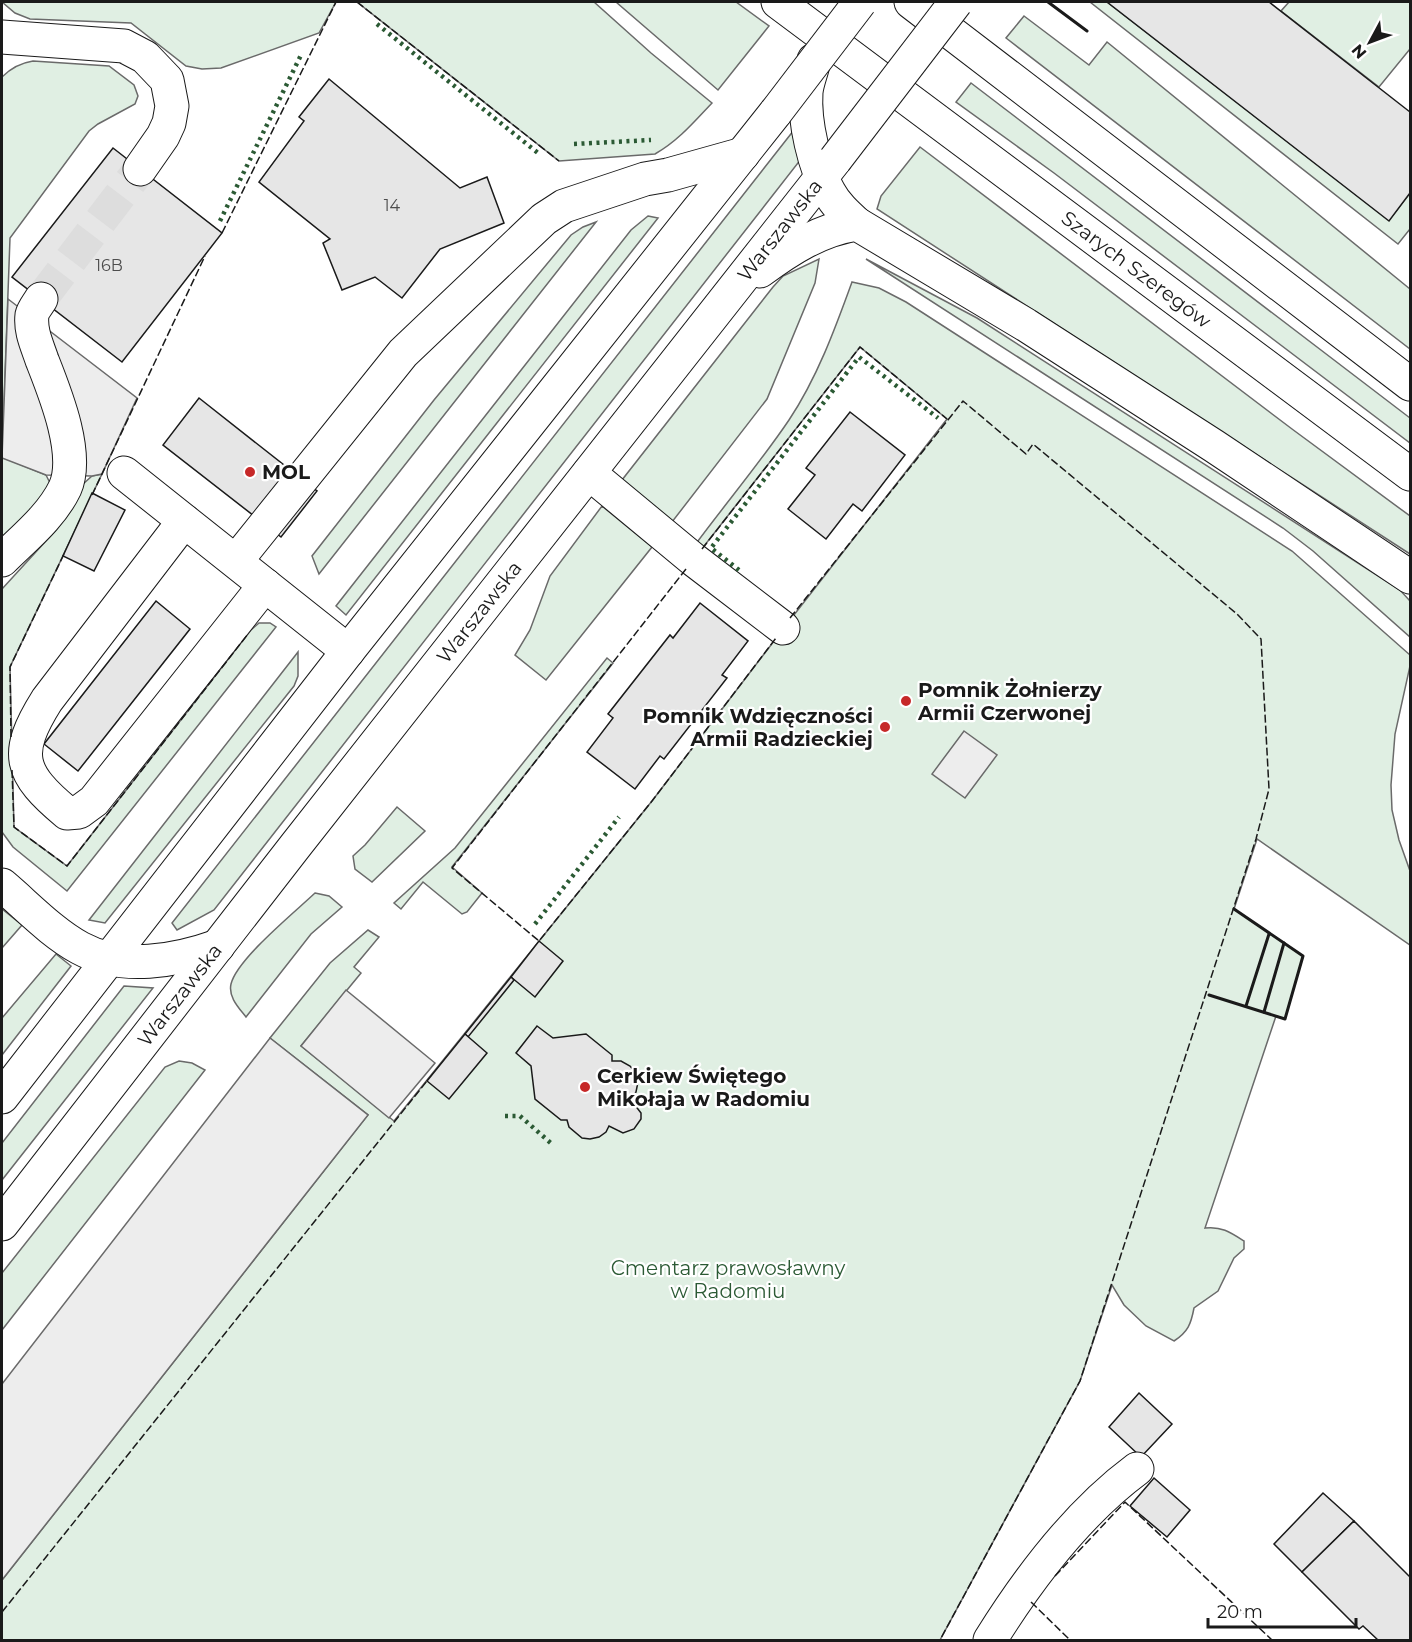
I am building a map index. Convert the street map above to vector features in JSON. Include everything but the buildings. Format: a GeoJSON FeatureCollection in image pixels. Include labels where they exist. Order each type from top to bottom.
{"type":"FeatureCollection","features":[{"type":"Feature","properties":{"kind":"main road","name":"Szarych Szeregów"},"geometry":{"type":"LineString","coordinates":[[778,2],[1410,474]]}},
{"type":"Feature","properties":{"kind":"main road"},"geometry":{"type":"LineString","coordinates":[[2,1097],[348,651],[743,154],[860,2]]}},
{"type":"Feature","properties":{"kind":"main road"},"geometry":{"type":"LineString","coordinates":[[911,2],[1410,384]]}},
{"type":"Feature","properties":{"kind":"main road","name":"Warszawska"},"geometry":{"type":"LineString","coordinates":[[2,1224],[732,292],[823,159],[956,2]]}},
{"type":"Feature","properties":{"kind":"main road"},"geometry":{"type":"LineString","coordinates":[[2,37],[124,46],[145,57],[167,80],[172,106],[169,123],[163,136],[140,169]]}},
{"type":"Feature","properties":{"kind":"main road"},"geometry":{"type":"LineString","coordinates":[[814,60],[806,91],[807,117],[823,159],[829,193],[842,211],[857,224],[1036,332],[1214,446],[1410,578]]}},
{"type":"Feature","properties":{"kind":"main road"},"geometry":{"type":"LineString","coordinates":[[236,561],[404,352],[543,219],[564,206],[645,179],[668,175],[743,154]]}},
{"type":"Feature","properties":{"kind":"main road"},"geometry":{"type":"LineString","coordinates":[[732,292],[785,252],[812,237],[841,226],[857,224]]}},
{"type":"Feature","properties":{"kind":"main road"},"geometry":{"type":"LineString","coordinates":[[2,560],[43,520],[65,487],[69,472],[67,435],[57,400],[32,333],[32,314],[41,299]]}},
{"type":"Feature","properties":{"kind":"main road"},"geometry":{"type":"LineString","coordinates":[[124,473],[348,651]]}},
{"type":"Feature","properties":{"kind":"main road"},"geometry":{"type":"LineString","coordinates":[[589,473],[694,560],[783,628]]}},
{"type":"Feature","properties":{"kind":"main road"},"geometry":{"type":"LineString","coordinates":[[184,521],[46,700],[32,723],[24,744],[28,772],[44,794],[67,813],[79,812],[94,801],[265,585]]}},
{"type":"Feature","properties":{"kind":"main road"},"geometry":{"type":"LineString","coordinates":[[2,885],[61,935],[82,949],[109,958],[140,961],[169,960],[218,946]]}},
{"type":"Feature","properties":{"kind":"main road"},"geometry":{"type":"LineString","coordinates":[[990,1641],[1036,1574],[1074,1528],[1115,1486],[1137,1469]]}},
{"type":"Feature","properties":{"kind":"green space"},"geometry":{"type":"Polygon","coordinates":[[[2,2],[336,2],[319,33],[221,68],[202,69],[186,66],[131,23],[30,19],[15,13],[2,2]]]}},
{"type":"Feature","properties":{"kind":"green space"},"geometry":{"type":"Polygon","coordinates":[[[357,2],[594,2],[712,103],[678,137],[655,154],[559,161],[357,2]]]}},
{"type":"Feature","properties":{"kind":"green space"},"geometry":{"type":"Polygon","coordinates":[[[616,2],[736,2],[769,26],[718,90],[616,2]]]}},
{"type":"Feature","properties":{"kind":"green space"},"geometry":{"type":"Polygon","coordinates":[[[1090,2],[1107,2],[1389,220],[1410,193],[1410,229],[1398,244],[1090,2]]]}},
{"type":"Feature","properties":{"kind":"green space"},"geometry":{"type":"Polygon","coordinates":[[[1289,2],[1410,2],[1410,49],[1379,87],[1281,11],[1289,2]]]}},
{"type":"Feature","properties":{"kind":"green space"},"geometry":{"type":"Polygon","coordinates":[[[1024,16],[1089,65],[1107,42],[1410,289],[1410,349],[1006,38],[1024,16]]]}},
{"type":"Feature","properties":{"kind":"green space"},"geometry":{"type":"Polygon","coordinates":[[[33,61],[109,66],[134,85],[138,96],[135,104],[89,131],[10,238],[2,457],[2,77],[16,66],[33,61]]]}},
{"type":"Feature","properties":{"kind":"green space"},"geometry":{"type":"Polygon","coordinates":[[[971,83],[1410,418],[1410,443],[1054,173],[956,102],[971,83]]]}},
{"type":"Feature","properties":{"kind":"green space"},"geometry":{"type":"Polygon","coordinates":[[[794,130],[805,154],[214,910],[177,930],[172,923],[794,130]]]}},
{"type":"Feature","properties":{"kind":"green space"},"geometry":{"type":"Polygon","coordinates":[[[920,147],[1410,516],[1410,554],[877,209],[881,196],[920,147]]]}},
{"type":"Feature","properties":{"kind":"green space"},"geometry":{"type":"Polygon","coordinates":[[[648,216],[658,218],[346,615],[336,606],[631,230],[648,216]]]}},
{"type":"Feature","properties":{"kind":"green space"},"geometry":{"type":"Polygon","coordinates":[[[596,222],[319,574],[312,556],[434,400],[571,235],[596,222]]]}},
{"type":"Feature","properties":{"kind":"green space"},"geometry":{"type":"Polygon","coordinates":[[[819,259],[815,283],[767,399],[672,522],[622,480],[773,287],[783,276],[819,259]]]}},
{"type":"Feature","properties":{"kind":"green space"},"geometry":{"type":"Polygon","coordinates":[[[866,259],[977,318],[1400,590],[1410,601],[1410,637],[1313,551],[1283,528],[866,259]]]}},
{"type":"Feature","properties":{"kind":"green space","name":"Cmentarz prawosławny w Radomiu"},"geometry":{"type":"Polygon","coordinates":[[[852,282],[879,288],[906,302],[1292,551],[1410,655],[1410,666],[1395,734],[1391,785],[1392,810],[1410,871],[1410,945],[1257,839],[1234,909],[1303,956],[1285,1019],[1276,1016],[1205,1228],[1225,1230],[1244,1241],[1244,1249],[1234,1258],[1218,1291],[1194,1308],[1188,1327],[1174,1341],[1146,1326],[1124,1305],[1112,1285],[1080,1381],[940,1640],[2,1640],[2,1580],[368,1115],[270,1038],[330,963],[368,930],[379,937],[354,967],[361,973],[301,1046],[394,1121],[652,801],[947,419],[860,347],[701,550],[695,545],[766,452],[799,404],[825,353],[852,282]]]}},
{"type":"Feature","properties":{"kind":"green space"},"geometry":{"type":"Polygon","coordinates":[[[2,457],[46,475],[50,483],[46,494],[2,543],[2,457]]]}},
{"type":"Feature","properties":{"kind":"green space"},"geometry":{"type":"Polygon","coordinates":[[[102,474],[10,667],[14,827],[67,866],[251,630],[259,623],[270,623],[276,627],[67,891],[13,847],[2,832],[2,589],[55,531],[82,485],[92,476],[102,474]]]}},
{"type":"Feature","properties":{"kind":"green space"},"geometry":{"type":"Polygon","coordinates":[[[602,506],[652,547],[546,680],[515,655],[530,630],[550,576],[602,506]]]}},
{"type":"Feature","properties":{"kind":"green space"},"geometry":{"type":"Polygon","coordinates":[[[298,652],[298,676],[294,686],[105,923],[89,920],[298,652]]]}},
{"type":"Feature","properties":{"kind":"green space"},"geometry":{"type":"Polygon","coordinates":[[[607,658],[613,663],[452,867],[482,893],[467,912],[462,914],[423,882],[401,909],[394,903],[455,848],[607,658]]]}},
{"type":"Feature","properties":{"kind":"green space"},"geometry":{"type":"Polygon","coordinates":[[[397,807],[425,831],[372,882],[355,869],[353,856],[397,807]]]}},
{"type":"Feature","properties":{"kind":"green space"},"geometry":{"type":"Polygon","coordinates":[[[315,893],[329,896],[342,907],[311,934],[246,1017],[235,1002],[230,989],[236,974],[255,949],[315,893]]]}},
{"type":"Feature","properties":{"kind":"green space"},"geometry":{"type":"Polygon","coordinates":[[[2,909],[22,925],[2,948],[2,909]]]}},
{"type":"Feature","properties":{"kind":"green space"},"geometry":{"type":"Polygon","coordinates":[[[56,954],[71,966],[2,1055],[2,1018],[56,954]]]}},
{"type":"Feature","properties":{"kind":"green space"},"geometry":{"type":"Polygon","coordinates":[[[124,986],[153,988],[2,1180],[2,1143],[124,986]]]}},
{"type":"Feature","properties":{"kind":"green space"},"geometry":{"type":"Polygon","coordinates":[[[179,1061],[192,1063],[205,1070],[2,1330],[2,1273],[165,1067],[179,1061]]]}},
{"type":"Feature","properties":{"kind":"shaded area"},"geometry":{"type":"Polygon","coordinates":[[[8,299],[137,398],[102,474],[92,476],[46,475],[2,458],[8,299]]]}},
{"type":"Feature","properties":{"kind":"shaded area"},"geometry":{"type":"Polygon","coordinates":[[[964,731],[997,755],[965,798],[932,774],[964,731]]]}},
{"type":"Feature","properties":{"kind":"shaded area"},"geometry":{"type":"Polygon","coordinates":[[[346,990],[435,1063],[389,1118],[301,1046],[346,990]]]}},
{"type":"Feature","properties":{"kind":"shaded area"},"geometry":{"type":"Polygon","coordinates":[[[270,1038],[368,1115],[2,1580],[2,1384],[270,1038]]]}},
{"type":"Feature","properties":{"kind":"tunnel"},"geometry":{"type":"LineString","coordinates":[[41,299],[140,169]]}},
{"type":"Feature","properties":{"kind":"hedge"},"geometry":{"type":"LineString","coordinates":[[377,24],[538,153]]}},
{"type":"Feature","properties":{"kind":"hedge"},"geometry":{"type":"LineString","coordinates":[[220,221],[302,53]]}},
{"type":"Feature","properties":{"kind":"hedge"},"geometry":{"type":"LineString","coordinates":[[574,144],[651,140]]}},
{"type":"Feature","properties":{"kind":"hedge"},"geometry":{"type":"LineString","coordinates":[[739,570],[711,548],[859,357],[938,418]]}},
{"type":"Feature","properties":{"kind":"hedge"},"geometry":{"type":"LineString","coordinates":[[535,924],[619,817]]}},
{"type":"Feature","properties":{"kind":"hedge"},"geometry":{"type":"LineString","coordinates":[[505,1116],[520,1116],[553,1145]]}},
{"type":"Feature","properties":{"kind":"fence"},"geometry":{"type":"LineString","coordinates":[[222,233],[336,2]]}},
{"type":"Feature","properties":{"kind":"fence"},"geometry":{"type":"LineString","coordinates":[[357,2],[559,161]]}},
{"type":"Feature","properties":{"kind":"fence"},"geometry":{"type":"LineString","coordinates":[[92,495],[205,256]]}},
{"type":"Feature","properties":{"kind":"fence"},"geometry":{"type":"LineString","coordinates":[[702,549],[860,347],[947,419]]}},
{"type":"Feature","properties":{"kind":"fence"},"geometry":{"type":"LineString","coordinates":[[790,618],[963,401],[1026,454],[1033,444],[1237,614],[1261,639],[1269,789],[1256,839],[1080,1381],[940,1640]]}},
{"type":"Feature","properties":{"kind":"fence"},"geometry":{"type":"LineString","coordinates":[[11,737],[10,667],[64,554]]}},
{"type":"Feature","properties":{"kind":"fence"},"geometry":{"type":"LineString","coordinates":[[686,569],[452,868],[539,941],[652,801],[776,638]]}},
{"type":"Feature","properties":{"kind":"fence"},"geometry":{"type":"LineString","coordinates":[[12,770],[14,827],[67,866],[248,634]]}},
{"type":"Feature","properties":{"kind":"fence"},"geometry":{"type":"LineString","coordinates":[[2,1612],[427,1081]]}},
{"type":"Feature","properties":{"kind":"fence"},"geometry":{"type":"LineString","coordinates":[[1055,1576],[1125,1502],[1272,1640]]}},
{"type":"Feature","properties":{"kind":"fence"},"geometry":{"type":"LineString","coordinates":[[1031,1602],[1070,1640]]}},
{"type":"Feature","properties":{"kind":"wall"},"geometry":{"type":"LineString","coordinates":[[1048,2],[1087,31]]}},
{"type":"Feature","properties":{"kind":"wall"},"geometry":{"type":"LineString","coordinates":[[1209,995],[1285,1019],[1303,956],[1234,909]]}},
{"type":"Feature","properties":{"kind":"wall"},"geometry":{"type":"LineString","coordinates":[[1246,1006],[1269,934]]}},
{"type":"Feature","properties":{"kind":"wall"},"geometry":{"type":"LineString","coordinates":[[1264,1012],[1284,943]]}},
{"type":"Feature","properties":{"kind":"place","name":"MOL"},"geometry":{"type":"Point","coordinates":[250,472]}},
{"type":"Feature","properties":{"kind":"place","name":"Pomnik Żołnierzy Armii Czerwonej"},"geometry":{"type":"Point","coordinates":[906,701]}},
{"type":"Feature","properties":{"kind":"place","name":"Pomnik Wdzięczności Armii Radzieckiej"},"geometry":{"type":"Point","coordinates":[885,727]}},
{"type":"Feature","properties":{"kind":"place","name":"Cerkiew Świętego Mikołaja w Radomiu"},"geometry":{"type":"Point","coordinates":[585,1087]}}]}
